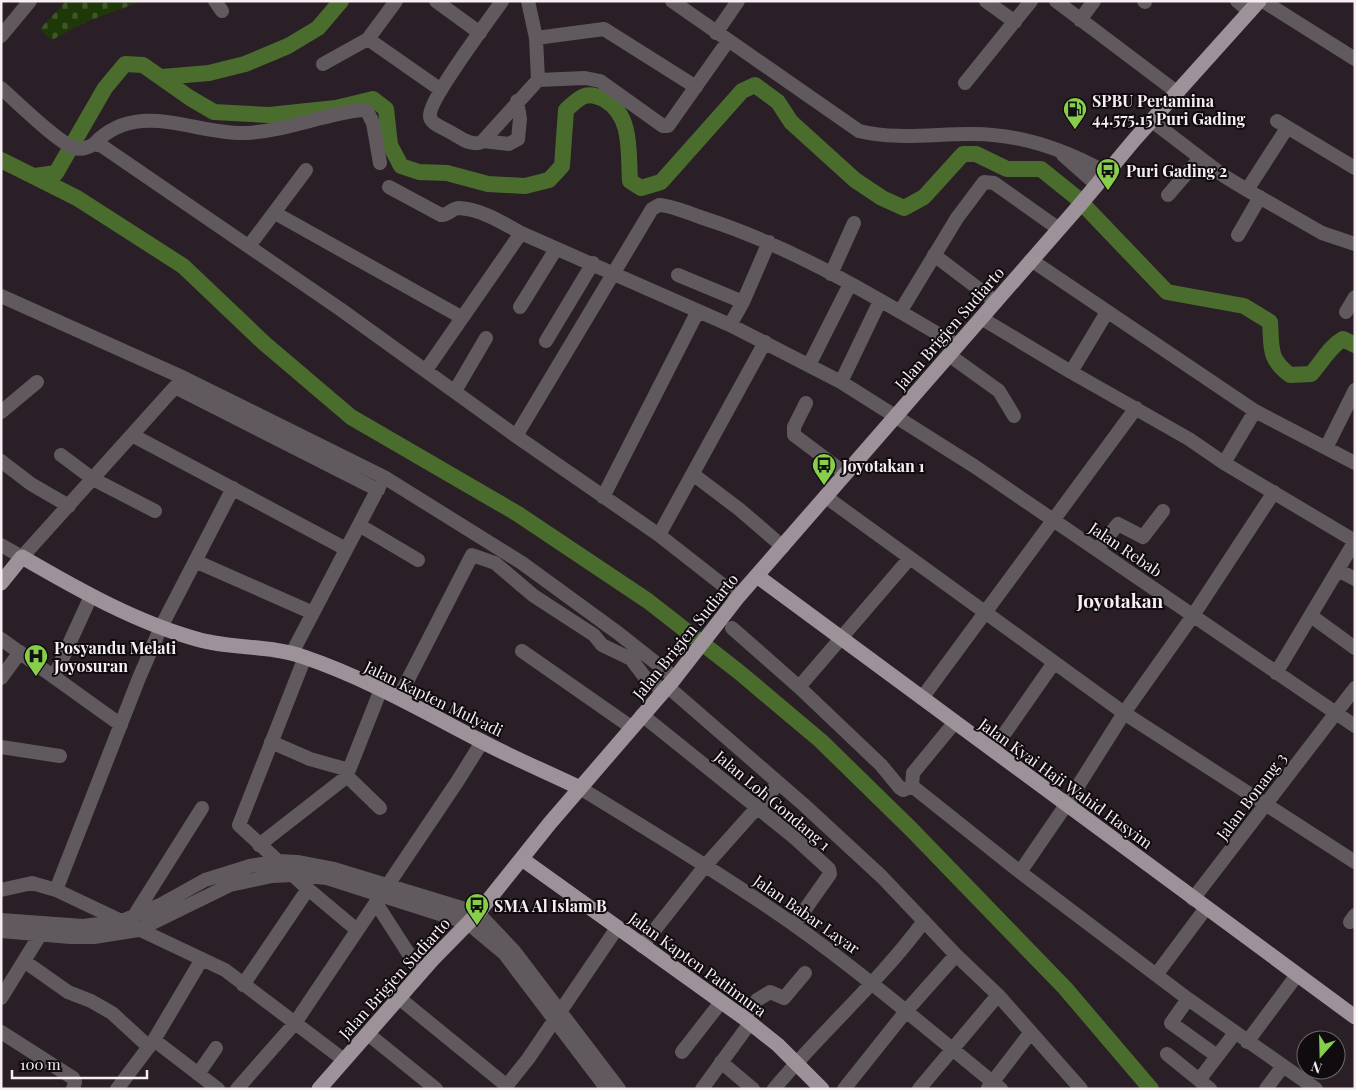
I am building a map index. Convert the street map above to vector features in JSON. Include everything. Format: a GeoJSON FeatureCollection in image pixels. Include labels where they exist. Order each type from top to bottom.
{"type":"FeatureCollection","features":[{"type":"Feature","properties":{"kind":"main road","name":"Jalan Brigjen Sudiarto"},"geometry":{"type":"LineString","coordinates":[[319,1089],[421,973],[473,918],[668,685],[738,597],[846,474],[895,414],[1255,7]]}},
{"type":"Feature","properties":{"kind":"main road"},"geometry":{"type":"LineString","coordinates":[[1,583],[22,557]]}},
{"type":"Feature","properties":{"kind":"main road","name":"Jalan Kapten Mulyadi"},"geometry":{"type":"LineString","coordinates":[[22,557],[91,596],[162,628],[201,641],[299,655],[400,697],[482,742],[580,788]]}},
{"type":"Feature","properties":{"kind":"main road","name":"Jalan Kyai Haji Wahid Hasyim"},"geometry":{"type":"LineString","coordinates":[[757,576],[1355,1017]]}},
{"type":"Feature","properties":{"kind":"main road","name":"Jalan Kapten Pattimura"},"geometry":{"type":"LineString","coordinates":[[522,859],[747,1020],[796,1063],[822,1089]]}},
{"type":"Feature","properties":{"kind":"street"},"geometry":{"type":"LineString","coordinates":[[1,36],[30,1]]}},
{"type":"Feature","properties":{"kind":"street"},"geometry":{"type":"LineString","coordinates":[[323,64],[368,39],[396,1]]}},
{"type":"Feature","properties":{"kind":"street"},"geometry":{"type":"LineString","coordinates":[[436,1],[480,33]]}},
{"type":"Feature","properties":{"kind":"street"},"geometry":{"type":"LineString","coordinates":[[502,1],[441,90],[430,113],[430,118],[435,124],[472,144],[478,144],[484,140],[538,80],[585,78],[600,81],[666,126],[670,125],[728,42]]}},
{"type":"Feature","properties":{"kind":"street"},"geometry":{"type":"LineString","coordinates":[[528,1],[536,38],[538,80]]}},
{"type":"Feature","properties":{"kind":"street"},"geometry":{"type":"LineString","coordinates":[[672,1],[728,42],[859,131],[877,135],[989,135],[1053,147],[1107,173]]}},
{"type":"Feature","properties":{"kind":"street"},"geometry":{"type":"LineString","coordinates":[[716,33],[738,1]]}},
{"type":"Feature","properties":{"kind":"street"},"geometry":{"type":"LineString","coordinates":[[986,1],[1014,22]]}},
{"type":"Feature","properties":{"kind":"street"},"geometry":{"type":"LineString","coordinates":[[965,83],[1031,1]]}},
{"type":"Feature","properties":{"kind":"street"},"geometry":{"type":"LineString","coordinates":[[1056,1],[1178,92]]}},
{"type":"Feature","properties":{"kind":"street"},"geometry":{"type":"LineString","coordinates":[[1080,20],[1094,1]]}},
{"type":"Feature","properties":{"kind":"street"},"geometry":{"type":"LineString","coordinates":[[1237,1],[1255,7]]}},
{"type":"Feature","properties":{"kind":"street"},"geometry":{"type":"LineString","coordinates":[[1263,1],[1355,59]]}},
{"type":"Feature","properties":{"kind":"street"},"geometry":{"type":"LineString","coordinates":[[536,38],[604,29],[696,87]]}},
{"type":"Feature","properties":{"kind":"street"},"geometry":{"type":"LineString","coordinates":[[368,39],[441,90]]}},
{"type":"Feature","properties":{"kind":"street"},"geometry":{"type":"LineString","coordinates":[[1,88],[74,148],[88,147],[110,131],[138,120],[152,119],[219,131],[246,133],[362,110],[367,111],[373,123],[380,163]]}},
{"type":"Feature","properties":{"kind":"street"},"geometry":{"type":"LineString","coordinates":[[484,140],[509,144],[518,140],[520,119],[517,102]]}},
{"type":"Feature","properties":{"kind":"street"},"geometry":{"type":"LineString","coordinates":[[1152,122],[1247,190],[1322,232],[1355,244]]}},
{"type":"Feature","properties":{"kind":"street"},"geometry":{"type":"LineString","coordinates":[[1247,190],[1282,125],[1355,168]]}},
{"type":"Feature","properties":{"kind":"street"},"geometry":{"type":"LineString","coordinates":[[94,144],[111,151],[426,370],[516,436],[659,535],[738,597]]}},
{"type":"Feature","properties":{"kind":"street"},"geometry":{"type":"LineString","coordinates":[[1053,147],[1093,190]]}},
{"type":"Feature","properties":{"kind":"street"},"geometry":{"type":"LineString","coordinates":[[1168,195],[1200,158]]}},
{"type":"Feature","properties":{"kind":"street"},"geometry":{"type":"LineString","coordinates":[[249,246],[306,170]]}},
{"type":"Feature","properties":{"kind":"street"},"geometry":{"type":"LineString","coordinates":[[900,312],[957,218],[984,182],[994,183],[1059,229]]}},
{"type":"Feature","properties":{"kind":"street","name":"Jalan Rebab"},"geometry":{"type":"LineString","coordinates":[[389,187],[441,215],[447,215],[455,208],[462,208],[494,218],[521,233],[593,263],[730,325],[841,382],[895,414],[1355,726]]}},
{"type":"Feature","properties":{"kind":"street"},"geometry":{"type":"LineString","coordinates":[[1238,235],[1260,197]]}},
{"type":"Feature","properties":{"kind":"street"},"geometry":{"type":"LineString","coordinates":[[516,436],[652,209],[659,205],[713,221],[769,242],[900,312],[953,350],[999,392],[1014,416]]}},
{"type":"Feature","properties":{"kind":"street"},"geometry":{"type":"LineString","coordinates":[[275,213],[461,317]]}},
{"type":"Feature","properties":{"kind":"street"},"geometry":{"type":"LineString","coordinates":[[831,274],[854,223]]}},
{"type":"Feature","properties":{"kind":"street"},"geometry":{"type":"LineString","coordinates":[[426,370],[521,233]]}},
{"type":"Feature","properties":{"kind":"street"},"geometry":{"type":"LineString","coordinates":[[730,325],[743,302],[769,242]]}},
{"type":"Feature","properties":{"kind":"street"},"geometry":{"type":"LineString","coordinates":[[520,307],[556,248]]}},
{"type":"Feature","properties":{"kind":"street"},"geometry":{"type":"LineString","coordinates":[[934,255],[996,302]]}},
{"type":"Feature","properties":{"kind":"street"},"geometry":{"type":"LineString","coordinates":[[1031,260],[1255,411],[1355,463]]}},
{"type":"Feature","properties":{"kind":"street"},"geometry":{"type":"LineString","coordinates":[[546,341],[593,263]]}},
{"type":"Feature","properties":{"kind":"street"},"geometry":{"type":"LineString","coordinates":[[678,275],[743,302]]}},
{"type":"Feature","properties":{"kind":"street"},"geometry":{"type":"LineString","coordinates":[[809,365],[850,284]]}},
{"type":"Feature","properties":{"kind":"street"},"geometry":{"type":"LineString","coordinates":[[1,296],[184,378],[381,483],[522,563],[618,633],[668,685],[882,876],[956,955],[998,996],[1081,1089]]}},
{"type":"Feature","properties":{"kind":"street"},"geometry":{"type":"LineString","coordinates":[[1346,312],[1355,297]]}},
{"type":"Feature","properties":{"kind":"street"},"geometry":{"type":"LineString","coordinates":[[841,382],[880,301]]}},
{"type":"Feature","properties":{"kind":"street"},"geometry":{"type":"LineString","coordinates":[[603,497],[698,311]]}},
{"type":"Feature","properties":{"kind":"street"},"geometry":{"type":"LineString","coordinates":[[1071,372],[1107,312]]}},
{"type":"Feature","properties":{"kind":"street"},"geometry":{"type":"LineString","coordinates":[[981,318],[1071,372],[1136,408],[1355,541],[1276,673]]}},
{"type":"Feature","properties":{"kind":"street"},"geometry":{"type":"LineString","coordinates":[[455,391],[486,338]]}},
{"type":"Feature","properties":{"kind":"street"},"geometry":{"type":"LineString","coordinates":[[659,535],[694,476],[765,342]]}},
{"type":"Feature","properties":{"kind":"street"},"geometry":{"type":"LineString","coordinates":[[1,412],[37,382]]}},
{"type":"Feature","properties":{"kind":"street"},"geometry":{"type":"LineString","coordinates":[[1,545],[22,557],[175,387],[381,483]]}},
{"type":"Feature","properties":{"kind":"street"},"geometry":{"type":"LineString","coordinates":[[1326,448],[1355,390]]}},
{"type":"Feature","properties":{"kind":"street"},"geometry":{"type":"LineString","coordinates":[[806,403],[794,426],[794,434],[846,474]]}},
{"type":"Feature","properties":{"kind":"street"},"geometry":{"type":"LineString","coordinates":[[922,698],[1054,522],[1136,408]]}},
{"type":"Feature","properties":{"kind":"street"},"geometry":{"type":"LineString","coordinates":[[1224,463],[1255,411]]}},
{"type":"Feature","properties":{"kind":"street"},"geometry":{"type":"LineString","coordinates":[[132,435],[346,550]]}},
{"type":"Feature","properties":{"kind":"street"},"geometry":{"type":"LineString","coordinates":[[60,455],[93,479],[155,511]]}},
{"type":"Feature","properties":{"kind":"street"},"geometry":{"type":"LineString","coordinates":[[1,461],[31,484],[69,506]]}},
{"type":"Feature","properties":{"kind":"street"},"geometry":{"type":"LineString","coordinates":[[694,476],[739,509],[783,547]]}},
{"type":"Feature","properties":{"kind":"street"},"geometry":{"type":"LineString","coordinates":[[358,930],[259,845],[239,823],[271,742],[313,612],[381,483]]}},
{"type":"Feature","properties":{"kind":"street"},"geometry":{"type":"LineString","coordinates":[[56,890],[162,628],[233,488]]}},
{"type":"Feature","properties":{"kind":"street"},"geometry":{"type":"LineString","coordinates":[[1020,872],[1124,713],[1192,617],[1274,492]]}},
{"type":"Feature","properties":{"kind":"street"},"geometry":{"type":"LineString","coordinates":[[826,497],[1053,664],[1124,713],[1355,862]]}},
{"type":"Feature","properties":{"kind":"street"},"geometry":{"type":"LineString","coordinates":[[1098,550],[1118,524],[1143,537],[1163,511]]}},
{"type":"Feature","properties":{"kind":"street"},"geometry":{"type":"LineString","coordinates":[[359,525],[418,560]]}},
{"type":"Feature","properties":{"kind":"street"},"geometry":{"type":"LineString","coordinates":[[400,697],[472,555],[495,563],[534,596],[594,635],[602,645],[631,660],[644,676],[668,685]]}},
{"type":"Feature","properties":{"kind":"street"},"geometry":{"type":"LineString","coordinates":[[799,686],[909,559]]}},
{"type":"Feature","properties":{"kind":"street"},"geometry":{"type":"LineString","coordinates":[[196,561],[313,612]]}},
{"type":"Feature","properties":{"kind":"street"},"geometry":{"type":"LineString","coordinates":[[1338,570],[1355,579]]}},
{"type":"Feature","properties":{"kind":"street"},"geometry":{"type":"LineString","coordinates":[[54,677],[91,596]]}},
{"type":"Feature","properties":{"kind":"street"},"geometry":{"type":"LineString","coordinates":[[1311,616],[1355,648]]}},
{"type":"Feature","properties":{"kind":"street"},"geometry":{"type":"LineString","coordinates":[[732,628],[799,686],[881,765],[900,788],[903,790],[912,786]]}},
{"type":"Feature","properties":{"kind":"street"},"geometry":{"type":"LineString","coordinates":[[1,639],[121,726]]}},
{"type":"Feature","properties":{"kind":"street"},"geometry":{"type":"LineString","coordinates":[[522,651],[631,727]]}},
{"type":"Feature","properties":{"kind":"street"},"geometry":{"type":"LineString","coordinates":[[1,678],[20,652]]}},
{"type":"Feature","properties":{"kind":"street"},"geometry":{"type":"LineString","coordinates":[[993,750],[1053,664]]}},
{"type":"Feature","properties":{"kind":"street","name":"Jalan Bonang 3"},"geometry":{"type":"LineString","coordinates":[[1193,899],[1355,688]]}},
{"type":"Feature","properties":{"kind":"street"},"geometry":{"type":"LineString","coordinates":[[271,742],[310,759],[349,770],[381,689]]}},
{"type":"Feature","properties":{"kind":"street","name":"Jalan Loh Gondang 1"},"geometry":{"type":"LineString","coordinates":[[642,715],[795,838],[830,872],[794,925]]}},
{"type":"Feature","properties":{"kind":"street"},"geometry":{"type":"LineString","coordinates":[[912,786],[913,773],[955,722]]}},
{"type":"Feature","properties":{"kind":"street"},"geometry":{"type":"LineString","coordinates":[[237,1089],[295,1023],[482,742]]}},
{"type":"Feature","properties":{"kind":"street"},"geometry":{"type":"LineString","coordinates":[[1,747],[60,756]]}},
{"type":"Feature","properties":{"kind":"street"},"geometry":{"type":"LineString","coordinates":[[259,845],[345,778],[349,778],[380,808]]}},
{"type":"Feature","properties":{"kind":"street"},"geometry":{"type":"LineString","coordinates":[[642,946],[705,866],[758,810],[779,783]]}},
{"type":"Feature","properties":{"kind":"street"},"geometry":{"type":"LineString","coordinates":[[912,786],[1020,872],[1156,975],[1316,1089]]}},
{"type":"Feature","properties":{"kind":"street","name":"Jalan Babar Layar"},"geometry":{"type":"LineString","coordinates":[[580,788],[705,866],[794,925],[907,1010],[994,1087]]}},
{"type":"Feature","properties":{"kind":"street"},"geometry":{"type":"LineString","coordinates":[[131,923],[202,808]]}},
{"type":"Feature","properties":{"kind":"street"},"geometry":{"type":"LineString","coordinates":[[1,920],[83,926],[131,923],[224,873],[250,866],[287,868],[316,865],[383,893],[421,973]]}},
{"type":"Feature","properties":{"kind":"street"},"geometry":{"type":"LineString","coordinates":[[1,931],[94,937],[230,885],[272,876],[287,868],[327,878],[473,918],[619,1089]]}},
{"type":"Feature","properties":{"kind":"street"},"geometry":{"type":"LineString","coordinates":[[1,890],[32,883],[56,890],[131,923],[202,958],[225,970],[344,1060]]}},
{"type":"Feature","properties":{"kind":"street"},"geometry":{"type":"LineString","coordinates":[[243,985],[308,888]]}},
{"type":"Feature","properties":{"kind":"street"},"geometry":{"type":"LineString","coordinates":[[1156,975],[1206,908]]}},
{"type":"Feature","properties":{"kind":"street"},"geometry":{"type":"LineString","coordinates":[[774,1089],[872,982],[924,920]]}},
{"type":"Feature","properties":{"kind":"street"},"geometry":{"type":"LineString","coordinates":[[399,998],[505,1087],[557,1016],[617,928]]}},
{"type":"Feature","properties":{"kind":"street"},"geometry":{"type":"LineString","coordinates":[[1,998],[40,935]]}},
{"type":"Feature","properties":{"kind":"street"},"geometry":{"type":"LineString","coordinates":[[844,1089],[907,1010],[956,955]]}},
{"type":"Feature","properties":{"kind":"street"},"geometry":{"type":"LineString","coordinates":[[117,1089],[151,1044],[202,958]]}},
{"type":"Feature","properties":{"kind":"street"},"geometry":{"type":"LineString","coordinates":[[24,961],[68,992],[91,1001],[112,1013],[151,1044],[218,1089]]}},
{"type":"Feature","properties":{"kind":"street"},"geometry":{"type":"LineString","coordinates":[[702,1089],[763,994],[770,992],[784,998],[805,973]]}},
{"type":"Feature","properties":{"kind":"street"},"geometry":{"type":"LineString","coordinates":[[1248,1042],[1296,975]]}},
{"type":"Feature","properties":{"kind":"street"},"geometry":{"type":"LineString","coordinates":[[919,1089],[998,996]]}},
{"type":"Feature","properties":{"kind":"street"},"geometry":{"type":"LineString","coordinates":[[1188,999],[1171,1023],[1217,1056]]}},
{"type":"Feature","properties":{"kind":"street"},"geometry":{"type":"LineString","coordinates":[[682,1052],[721,1002]]}},
{"type":"Feature","properties":{"kind":"street"},"geometry":{"type":"LineString","coordinates":[[557,1016],[607,1089]]}},
{"type":"Feature","properties":{"kind":"street"},"geometry":{"type":"LineString","coordinates":[[1,1032],[73,1078],[75,1082],[73,1089]]}},
{"type":"Feature","properties":{"kind":"street"},"geometry":{"type":"LineString","coordinates":[[994,1087],[1031,1032]]}},
{"type":"Feature","properties":{"kind":"street"},"geometry":{"type":"LineString","coordinates":[[1167,1054],[1205,1084],[1217,1056],[1235,1033]]}},
{"type":"Feature","properties":{"kind":"street"},"geometry":{"type":"LineString","coordinates":[[368,1034],[436,1089]]}},
{"type":"Feature","properties":{"kind":"street"},"geometry":{"type":"LineString","coordinates":[[198,1074],[216,1048]]}},
{"type":"Feature","properties":{"kind":"street"},"geometry":{"type":"LineString","coordinates":[[721,1062],[753,1089]]}},
{"type":"Feature","properties":{"kind":"street"},"geometry":{"type":"LineString","coordinates":[[1266,1089],[1283,1066]]}},
{"type":"Feature","properties":{"kind":"green space"},"geometry":{"type":"Polygon","coordinates":[[[66,1],[143,1],[88,21],[52,40],[40,29],[66,1]]]}},
{"type":"Feature","properties":{"kind":"waterway"},"geometry":{"type":"LineString","coordinates":[[162,77],[209,73],[245,64],[288,46],[318,28],[341,1]]}},
{"type":"Feature","properties":{"kind":"waterway"},"geometry":{"type":"LineString","coordinates":[[35,176],[56,173],[105,88],[125,64],[143,65],[190,98],[214,112],[269,115],[336,108],[373,99],[386,109],[390,145],[401,166],[419,172],[447,173],[488,184],[525,186],[549,180],[562,166],[566,110],[579,98],[588,95],[598,97],[614,107],[620,115],[625,125],[629,147],[630,181],[641,188],[661,182],[742,91],[755,85],[778,102],[791,122],[855,180],[882,198],[904,208],[924,197],[963,154],[976,154],[1007,169],[1041,169],[1077,198],[1167,292],[1244,306],[1270,322],[1272,352],[1278,363],[1290,375],[1311,374],[1330,350],[1343,339],[1355,345]]}},
{"type":"Feature","properties":{"kind":"waterway"},"geometry":{"type":"LineString","coordinates":[[1,160],[77,198],[183,266],[264,343],[351,417],[518,514],[648,601],[739,672],[821,741],[912,830],[1065,988],[1151,1089]]}},
{"type":"Feature","properties":{"kind":"place","name":"SPBU Pertamina 44.575.15 Puri Gading"},"geometry":{"type":"Point","coordinates":[1075,130]}},
{"type":"Feature","properties":{"kind":"place","name":"Puri Gading 2"},"geometry":{"type":"Point","coordinates":[1108,191]}},
{"type":"Feature","properties":{"kind":"place","name":"Joyotakan 1"},"geometry":{"type":"Point","coordinates":[824,486]}},
{"type":"Feature","properties":{"kind":"place","name":"Posyandu Melati Joyosuran"},"geometry":{"type":"Point","coordinates":[36,677]}},
{"type":"Feature","properties":{"kind":"place","name":"SMA Al Islam B"},"geometry":{"type":"Point","coordinates":[477,926]}},
{"type":"Feature","properties":{"kind":"district","name":"Joyotakan"},"geometry":{"type":"Point","coordinates":[1120,600]}}]}
